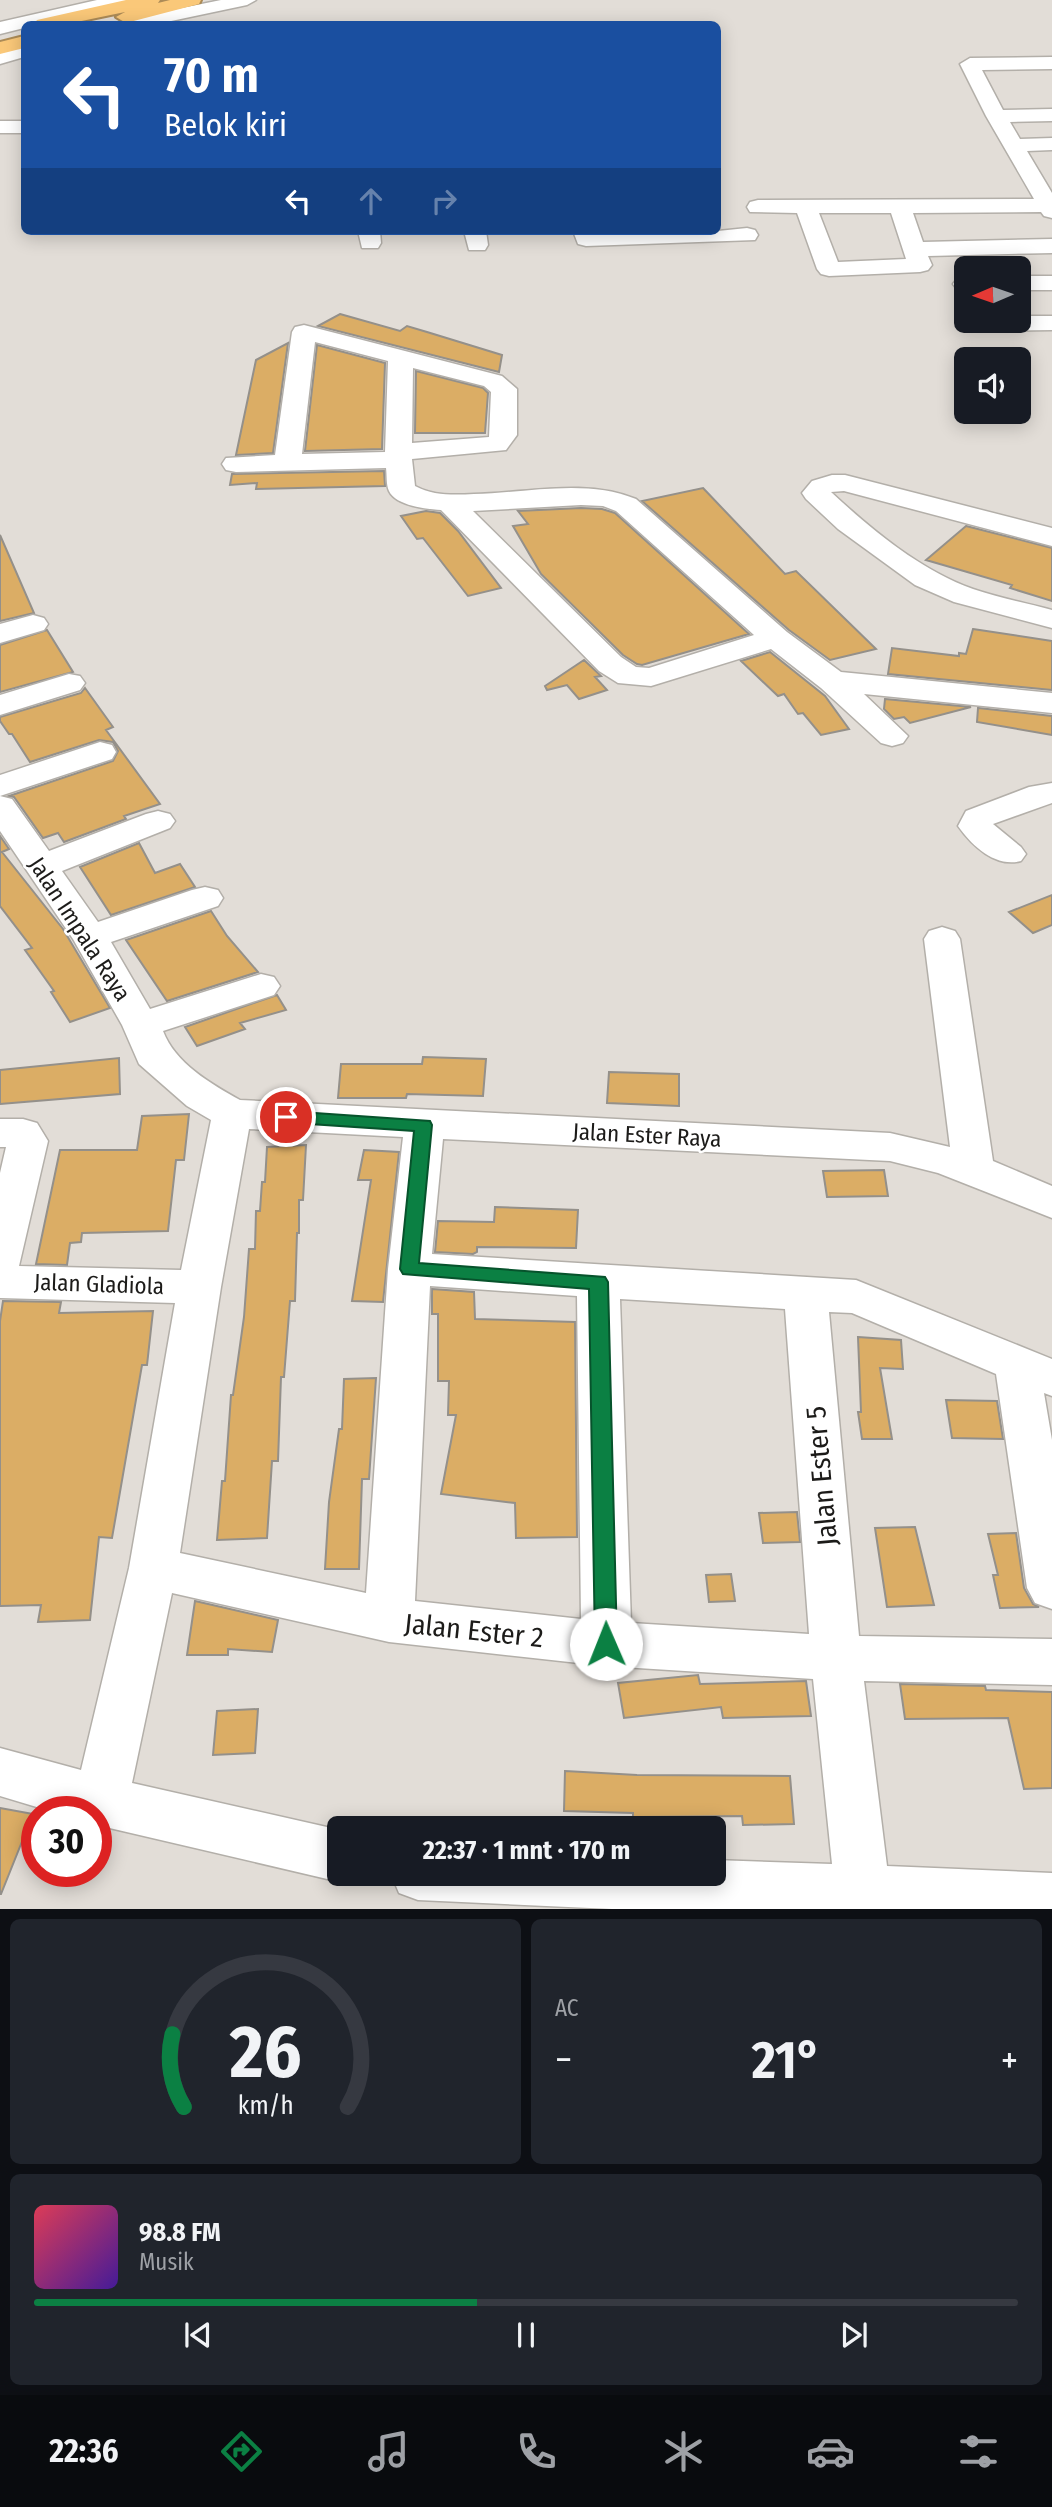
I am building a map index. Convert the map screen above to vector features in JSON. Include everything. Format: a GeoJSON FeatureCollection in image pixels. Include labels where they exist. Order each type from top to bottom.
{"type":"FeatureCollection","features":[{"type":"Feature","properties":{"kind":"highway"},"geometry":{"type":"LineString","coordinates":[[57,21],[151,0]]}},
{"type":"Feature","properties":{"kind":"highway"},"geometry":{"type":"LineString","coordinates":[[107,21],[192,0]]}},
{"type":"Feature","properties":{"kind":"highway"},"geometry":{"type":"LineString","coordinates":[[0,35],[21,30]]}},
{"type":"Feature","properties":{"kind":"highway"},"geometry":{"type":"LineString","coordinates":[[0,48],[21,43]]}},
{"type":"Feature","properties":{"kind":"street"},"geometry":{"type":"LineString","coordinates":[[30,21],[120,0]]}},
{"type":"Feature","properties":{"kind":"street"},"geometry":{"type":"LineString","coordinates":[[147,21],[247,0]]}},
{"type":"Feature","properties":{"kind":"street"},"geometry":{"type":"LineString","coordinates":[[0,28],[21,23]]}},
{"type":"Feature","properties":{"kind":"street"},"geometry":{"type":"LineString","coordinates":[[0,58],[21,52]]}},
{"type":"Feature","properties":{"kind":"street"},"geometry":{"type":"LineString","coordinates":[[1052,63],[970,64],[996,116],[1051,210],[1045,228],[1052,233]]}},
{"type":"Feature","properties":{"kind":"street"},"geometry":{"type":"LineString","coordinates":[[983,89],[1010,89]]}},
{"type":"Feature","properties":{"kind":"street"},"geometry":{"type":"LineString","coordinates":[[996,116],[1052,115]]}},
{"type":"Feature","properties":{"kind":"street"},"geometry":{"type":"LineString","coordinates":[[0,127],[21,127]]}},
{"type":"Feature","properties":{"kind":"street"},"geometry":{"type":"LineString","coordinates":[[1015,145],[1052,144]]}},
{"type":"Feature","properties":{"kind":"street"},"geometry":{"type":"LineString","coordinates":[[1029,173],[1052,173]]}},
{"type":"Feature","properties":{"kind":"street"},"geometry":{"type":"LineString","coordinates":[[758,207],[1051,210]]}},
{"type":"Feature","properties":{"kind":"street"},"geometry":{"type":"LineString","coordinates":[[806,207],[829,269],[920,265],[900,207]]}},
{"type":"Feature","properties":{"kind":"street"},"geometry":{"type":"LineString","coordinates":[[585,235],[586,239],[747,235]]}},
{"type":"Feature","properties":{"kind":"street"},"geometry":{"type":"LineString","coordinates":[[915,249],[1052,246]]}},
{"type":"Feature","properties":{"kind":"street"},"geometry":{"type":"LineString","coordinates":[[1031,284],[1052,283]]}},
{"type":"Feature","properties":{"kind":"street"},"geometry":{"type":"LineString","coordinates":[[287,463],[308,306]]}},
{"type":"Feature","properties":{"kind":"street"},"geometry":{"type":"LineString","coordinates":[[1031,324],[1052,324]]}},
{"type":"Feature","properties":{"kind":"street"},"geometry":{"type":"LineString","coordinates":[[236,464],[398,456],[497,444],[504,435],[504,388],[500,385],[304,332]]}},
{"type":"Feature","properties":{"kind":"street"},"geometry":{"type":"LineString","coordinates":[[401,359],[398,456],[402,490],[407,495],[418,500],[450,503],[584,497],[612,500],[626,505],[776,638],[832,681],[892,736]]}},
{"type":"Feature","properties":{"kind":"street"},"geometry":{"type":"LineString","coordinates":[[1052,537],[845,483],[829,483],[819,487],[816,493],[848,523],[925,579],[964,596],[1052,619]]}},
{"type":"Feature","properties":{"kind":"street"},"geometry":{"type":"LineString","coordinates":[[450,503],[611,664],[629,676],[651,677],[776,638]]}},
{"type":"Feature","properties":{"kind":"street"},"geometry":{"type":"LineString","coordinates":[[0,634],[33,624]]}},
{"type":"Feature","properties":{"kind":"street"},"geometry":{"type":"LineString","coordinates":[[832,681],[1052,703]]}},
{"type":"Feature","properties":{"kind":"street"},"geometry":{"type":"LineString","coordinates":[[0,705],[69,683]]}},
{"type":"Feature","properties":{"kind":"street"},"geometry":{"type":"LineString","coordinates":[[0,786],[100,752]]}},
{"type":"Feature","properties":{"kind":"street"},"geometry":{"type":"LineString","coordinates":[[1009,854],[978,830],[975,826],[978,818],[1041,794],[1052,793]]}},
{"type":"Feature","properties":{"kind":"street","name":"Jalan Impala Raya"},"geometry":{"type":"LineString","coordinates":[[0,806],[90,937],[147,1040],[201,1096],[232,1114]]}},
{"type":"Feature","properties":{"kind":"street"},"geometry":{"type":"LineString","coordinates":[[40,867],[158,821]]}},
{"type":"Feature","properties":{"kind":"street"},"geometry":{"type":"LineString","coordinates":[[90,937],[205,898]]}},
{"type":"Feature","properties":{"kind":"street"},"geometry":{"type":"LineString","coordinates":[[942,939],[973,1168]]}},
{"type":"Feature","properties":{"kind":"street"},"geometry":{"type":"LineString","coordinates":[[147,1040],[261,986]]}},
{"type":"Feature","properties":{"kind":"street"},"geometry":{"type":"LineString","coordinates":[[102,1796],[153,1568],[199,1287],[232,1114]]}},
{"type":"Feature","properties":{"kind":"street","name":"Jalan Ester Raya"},"geometry":{"type":"LineString","coordinates":[[232,1114],[890,1147],[973,1168],[1052,1203]]}},
{"type":"Feature","properties":{"kind":"street"},"geometry":{"type":"LineString","coordinates":[[389,1620],[409,1269],[424,1125]]}},
{"type":"Feature","properties":{"kind":"street"},"geometry":{"type":"LineString","coordinates":[[0,1133],[23,1133],[28,1141],[0,1262]]}},
{"type":"Feature","properties":{"kind":"street"},"geometry":{"type":"LineString","coordinates":[[409,1269],[868,1300],[1034,1372],[1052,1588]]}},
{"type":"Feature","properties":{"kind":"street","name":"Jalan Gladiola"},"geometry":{"type":"LineString","coordinates":[[0,1282],[199,1287]]}},
{"type":"Feature","properties":{"kind":"street"},"geometry":{"type":"LineString","coordinates":[[598,1282],[606,1644]]}},
{"type":"Feature","properties":{"kind":"street","name":"Jalan Ester 5"},"geometry":{"type":"LineString","coordinates":[[806,1295],[836,1658],[862,1890]]}},
{"type":"Feature","properties":{"kind":"street","name":"Jalan Ester 2"},"geometry":{"type":"LineString","coordinates":[[153,1568],[389,1620],[606,1644],[836,1658],[1052,1662]]}},
{"type":"Feature","properties":{"kind":"street"},"geometry":{"type":"LineString","coordinates":[[0,1772],[84,1796]]}},
{"type":"Feature","properties":{"kind":"street"},"geometry":{"type":"LineString","coordinates":[[112,1804],[327,1853]]}},
{"type":"Feature","properties":{"kind":"street"},"geometry":{"type":"LineString","coordinates":[[423,1886],[862,1890],[1052,1900]]}},
{"type":"Feature","properties":{"kind":"building"},"geometry":{"type":"Polygon","coordinates":[[[340,314],[400,331],[407,326],[502,355],[499,372],[318,326],[340,314]]]}},
{"type":"Feature","properties":{"kind":"building"},"geometry":{"type":"Polygon","coordinates":[[[288,343],[273,453],[236,455],[256,360],[288,343]]]}},
{"type":"Feature","properties":{"kind":"building"},"geometry":{"type":"Polygon","coordinates":[[[317,345],[385,363],[382,449],[305,451],[317,345]]]}},
{"type":"Feature","properties":{"kind":"building"},"geometry":{"type":"Polygon","coordinates":[[[416,371],[483,388],[488,393],[485,433],[415,433],[416,371]]]}},
{"type":"Feature","properties":{"kind":"building"},"geometry":{"type":"Polygon","coordinates":[[[384,471],[385,486],[256,489],[257,483],[230,485],[232,474],[384,471]]]}},
{"type":"Feature","properties":{"kind":"building"},"geometry":{"type":"Polygon","coordinates":[[[703,488],[785,574],[796,571],[876,649],[830,660],[789,630],[642,501],[703,488]]]}},
{"type":"Feature","properties":{"kind":"building"},"geometry":{"type":"Polygon","coordinates":[[[581,508],[615,513],[749,634],[642,665],[623,655],[541,574],[513,526],[528,524],[518,511],[581,508]]]}},
{"type":"Feature","properties":{"kind":"building"},"geometry":{"type":"Polygon","coordinates":[[[426,511],[440,513],[458,531],[501,588],[468,596],[423,538],[417,539],[401,516],[426,511]]]}},
{"type":"Feature","properties":{"kind":"building"},"geometry":{"type":"Polygon","coordinates":[[[966,526],[1052,548],[1052,601],[1010,588],[1012,585],[926,560],[966,526]]]}},
{"type":"Feature","properties":{"kind":"building"},"geometry":{"type":"Polygon","coordinates":[[[0,535],[34,613],[0,621],[0,535]]]}},
{"type":"Feature","properties":{"kind":"building"},"geometry":{"type":"Polygon","coordinates":[[[973,629],[1052,641],[1052,690],[888,674],[892,648],[959,656],[959,653],[966,654],[973,629]]]}},
{"type":"Feature","properties":{"kind":"building"},"geometry":{"type":"Polygon","coordinates":[[[47,630],[73,672],[0,692],[0,645],[47,630]]]}},
{"type":"Feature","properties":{"kind":"building"},"geometry":{"type":"Polygon","coordinates":[[[770,652],[825,696],[849,729],[821,735],[803,713],[798,714],[784,694],[778,696],[741,661],[770,652]]]}},
{"type":"Feature","properties":{"kind":"building"},"geometry":{"type":"Polygon","coordinates":[[[584,660],[601,676],[595,677],[607,690],[579,699],[567,685],[547,690],[545,686],[584,660]]]}},
{"type":"Feature","properties":{"kind":"building"},"geometry":{"type":"Polygon","coordinates":[[[85,688],[113,727],[106,730],[160,804],[64,842],[58,833],[43,838],[14,797],[9,796],[113,761],[118,751],[113,742],[99,740],[30,762],[0,721],[0,717],[81,693],[85,688]]]}},
{"type":"Feature","properties":{"kind":"building"},"geometry":{"type":"Polygon","coordinates":[[[885,699],[971,707],[910,723],[904,717],[894,719],[884,709],[885,699]]]}},
{"type":"Feature","properties":{"kind":"building"},"geometry":{"type":"Polygon","coordinates":[[[978,708],[1052,716],[1052,735],[977,722],[978,708]]]}},
{"type":"Feature","properties":{"kind":"building"},"geometry":{"type":"Polygon","coordinates":[[[0,836],[9,849],[2,852],[63,929],[110,1008],[70,1022],[51,992],[54,991],[25,950],[32,948],[0,906],[0,836]]]}},
{"type":"Feature","properties":{"kind":"building"},"geometry":{"type":"Polygon","coordinates":[[[139,843],[155,873],[180,864],[195,887],[111,915],[80,867],[139,843]]]}},
{"type":"Feature","properties":{"kind":"building"},"geometry":{"type":"Polygon","coordinates":[[[1052,895],[1052,925],[1033,933],[1009,912],[1052,895]]]}},
{"type":"Feature","properties":{"kind":"building"},"geometry":{"type":"Polygon","coordinates":[[[211,911],[227,936],[258,972],[167,1001],[126,940],[211,911]]]}},
{"type":"Feature","properties":{"kind":"building"},"geometry":{"type":"Polygon","coordinates":[[[277,995],[286,1010],[240,1023],[245,1029],[197,1046],[185,1027],[277,995]]]}},
{"type":"Feature","properties":{"kind":"building"},"geometry":{"type":"Polygon","coordinates":[[[423,1057],[486,1059],[483,1096],[407,1094],[406,1098],[338,1098],[341,1064],[422,1064],[423,1057]]]}},
{"type":"Feature","properties":{"kind":"building"},"geometry":{"type":"Polygon","coordinates":[[[119,1058],[120,1094],[0,1104],[0,1070],[119,1058]]]}},
{"type":"Feature","properties":{"kind":"building"},"geometry":{"type":"Polygon","coordinates":[[[609,1072],[679,1074],[679,1106],[607,1103],[609,1072]]]}},
{"type":"Feature","properties":{"kind":"building"},"geometry":{"type":"Polygon","coordinates":[[[189,1114],[184,1160],[176,1160],[168,1231],[82,1233],[81,1242],[70,1243],[67,1265],[36,1264],[60,1150],[137,1150],[142,1116],[189,1114]]]}},
{"type":"Feature","properties":{"kind":"building"},"geometry":{"type":"Polygon","coordinates":[[[306,1145],[303,1200],[299,1200],[295,1301],[290,1301],[284,1377],[281,1377],[278,1461],[272,1461],[267,1538],[217,1540],[222,1481],[225,1481],[231,1395],[244,1317],[249,1249],[255,1249],[256,1211],[260,1211],[262,1182],[265,1182],[267,1147],[306,1145]]]}},
{"type":"Feature","properties":{"kind":"building"},"geometry":{"type":"Polygon","coordinates":[[[364,1150],[399,1152],[383,1302],[352,1301],[371,1180],[358,1180],[364,1150]]]}},
{"type":"Feature","properties":{"kind":"building"},"geometry":{"type":"Polygon","coordinates":[[[884,1170],[888,1196],[827,1197],[823,1171],[884,1170]]]}},
{"type":"Feature","properties":{"kind":"building"},"geometry":{"type":"Polygon","coordinates":[[[495,1207],[578,1210],[576,1248],[477,1247],[477,1252],[473,1254],[435,1252],[438,1221],[494,1222],[495,1207]]]}},
{"type":"Feature","properties":{"kind":"building"},"geometry":{"type":"Polygon","coordinates":[[[432,1289],[474,1292],[475,1319],[575,1322],[577,1537],[516,1538],[515,1503],[441,1494],[456,1415],[448,1415],[449,1381],[438,1381],[438,1314],[432,1314],[432,1289]]]}},
{"type":"Feature","properties":{"kind":"building"},"geometry":{"type":"Polygon","coordinates":[[[3,1301],[61,1302],[59,1313],[153,1311],[147,1365],[142,1365],[112,1538],[99,1537],[90,1620],[38,1622],[41,1605],[0,1606],[0,1321],[3,1301]]]}},
{"type":"Feature","properties":{"kind":"building"},"geometry":{"type":"Polygon","coordinates":[[[858,1337],[901,1340],[903,1369],[880,1368],[892,1439],[862,1439],[858,1412],[861,1412],[858,1337]]]}},
{"type":"Feature","properties":{"kind":"building"},"geometry":{"type":"Polygon","coordinates":[[[376,1378],[369,1479],[362,1479],[359,1569],[325,1569],[329,1502],[339,1429],[342,1429],[344,1379],[376,1378]]]}},
{"type":"Feature","properties":{"kind":"building"},"geometry":{"type":"Polygon","coordinates":[[[946,1400],[997,1401],[1003,1439],[952,1438],[946,1400]]]}},
{"type":"Feature","properties":{"kind":"building"},"geometry":{"type":"Polygon","coordinates":[[[797,1512],[800,1542],[763,1543],[759,1513],[797,1512]]]}},
{"type":"Feature","properties":{"kind":"building"},"geometry":{"type":"Polygon","coordinates":[[[915,1527],[934,1605],[887,1607],[875,1528],[915,1527]]]}},
{"type":"Feature","properties":{"kind":"building"},"geometry":{"type":"Polygon","coordinates":[[[1016,1533],[1024,1588],[1033,1604],[1039,1607],[1000,1608],[993,1575],[998,1575],[988,1534],[1016,1533]]]}},
{"type":"Feature","properties":{"kind":"building"},"geometry":{"type":"Polygon","coordinates":[[[731,1574],[735,1601],[709,1602],[706,1575],[731,1574]]]}},
{"type":"Feature","properties":{"kind":"building"},"geometry":{"type":"Polygon","coordinates":[[[195,1601],[278,1620],[272,1652],[228,1649],[228,1655],[187,1655],[195,1601]]]}},
{"type":"Feature","properties":{"kind":"building"},"geometry":{"type":"Polygon","coordinates":[[[698,1675],[700,1684],[806,1681],[811,1716],[723,1718],[721,1707],[624,1718],[618,1683],[698,1675]]]}},
{"type":"Feature","properties":{"kind":"building"},"geometry":{"type":"Polygon","coordinates":[[[900,1684],[985,1686],[986,1690],[1052,1692],[1052,1788],[1024,1789],[1008,1718],[905,1719],[900,1684]]]}},
{"type":"Feature","properties":{"kind":"building"},"geometry":{"type":"Polygon","coordinates":[[[258,1709],[255,1753],[213,1755],[217,1711],[258,1709]]]}},
{"type":"Feature","properties":{"kind":"building"},"geometry":{"type":"Polygon","coordinates":[[[565,1771],[637,1775],[790,1776],[794,1824],[743,1825],[742,1816],[633,1816],[633,1813],[564,1811],[565,1771]]]}},
{"type":"Feature","properties":{"kind":"building"},"geometry":{"type":"Polygon","coordinates":[[[0,1808],[21,1812],[21,1844],[0,1894],[0,1808]]]}},
{"type":"Feature","properties":{"kind":"route"},"geometry":{"type":"LineString","coordinates":[[286,1117],[424,1125],[409,1269],[598,1282],[606,1644]]}}]}
